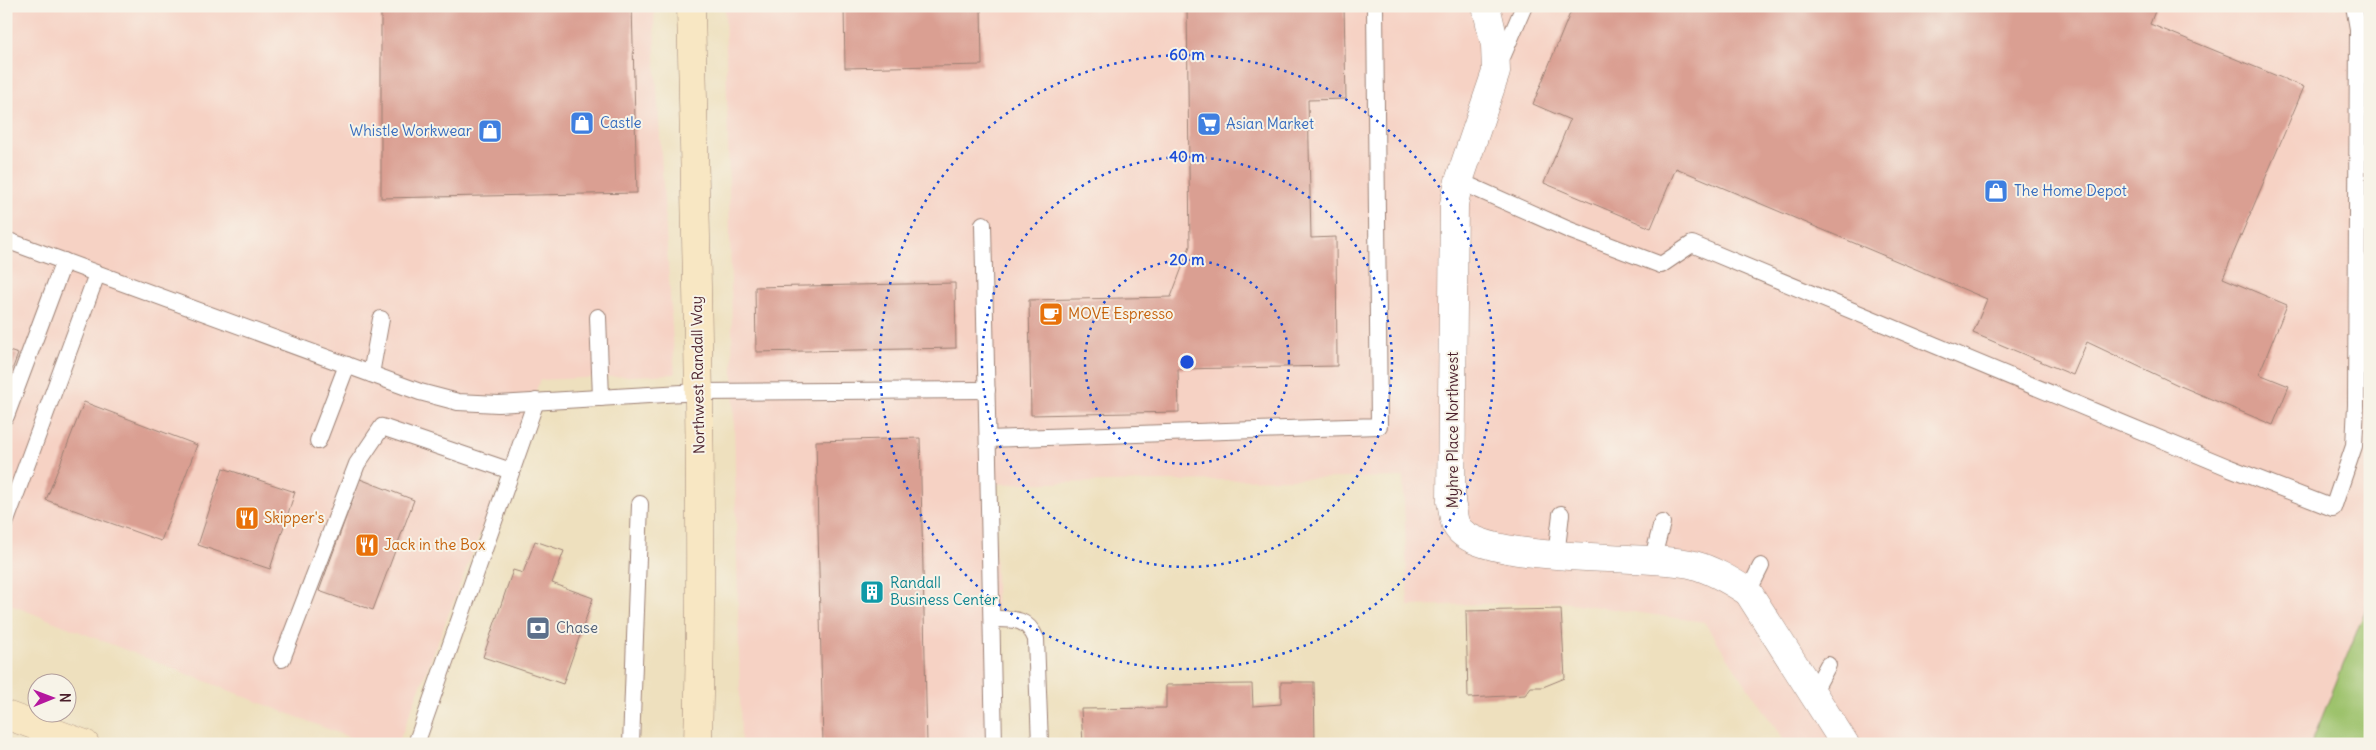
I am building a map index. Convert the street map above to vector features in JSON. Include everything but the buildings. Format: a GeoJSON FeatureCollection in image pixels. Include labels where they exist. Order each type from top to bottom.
{"type":"FeatureCollection","features":[{"type":"Feature","properties":{"kind":"street","name":"Northwest Randall Way"},"geometry":{"type":"LineString","coordinates":[[691,6],[699,392],[700,652],[698,744]]}},
{"type":"Feature","properties":{"kind":"street","name":"Myhre Place Northwest"},"geometry":{"type":"LineString","coordinates":[[1486,6],[1495,45],[1496,72],[1459,181],[1454,214],[1451,502],[1456,525],[1468,536],[1488,544],[1556,556],[1693,564],[1730,580],[1748,592],[1845,744]]}},
{"type":"Feature","properties":{"kind":"street"},"geometry":{"type":"LineString","coordinates":[[683,744],[700,652]]}},
{"type":"Feature","properties":{"kind":"street"},"geometry":{"type":"LineString","coordinates":[[6,714],[85,744]]}},
{"type":"Feature","properties":{"kind":"lane"},"geometry":{"type":"LineString","coordinates":[[988,439],[1379,426],[1375,6]]}},
{"type":"Feature","properties":{"kind":"lane"},"geometry":{"type":"LineString","coordinates":[[1496,72],[1524,6]]}},
{"type":"Feature","properties":{"kind":"lane"},"geometry":{"type":"LineString","coordinates":[[1459,181],[1569,230],[1661,265],[1692,244],[2230,468],[2332,508],[2354,446],[2356,405],[2358,29],[2354,6]]}},
{"type":"Feature","properties":{"kind":"lane"},"geometry":{"type":"LineString","coordinates":[[983,224],[994,744]]}},
{"type":"Feature","properties":{"kind":"lane"},"geometry":{"type":"LineString","coordinates":[[6,240],[420,392],[458,402],[498,404],[699,392],[987,390]]}},
{"type":"Feature","properties":{"kind":"lane"},"geometry":{"type":"LineString","coordinates":[[6,416],[64,262]]}},
{"type":"Feature","properties":{"kind":"lane"},"geometry":{"type":"LineString","coordinates":[[6,521],[97,274]]}},
{"type":"Feature","properties":{"kind":"lane"},"geometry":{"type":"LineString","coordinates":[[598,317],[601,398]]}},
{"type":"Feature","properties":{"kind":"lane"},"geometry":{"type":"LineString","coordinates":[[371,374],[381,319]]}},
{"type":"Feature","properties":{"kind":"lane"},"geometry":{"type":"LineString","coordinates":[[318,441],[347,365]]}},
{"type":"Feature","properties":{"kind":"lane"},"geometry":{"type":"LineString","coordinates":[[416,744],[536,401]]}},
{"type":"Feature","properties":{"kind":"lane"},"geometry":{"type":"LineString","coordinates":[[282,659],[357,464],[382,427],[512,472]]}},
{"type":"Feature","properties":{"kind":"lane"},"geometry":{"type":"LineString","coordinates":[[631,744],[640,504]]}},
{"type":"Feature","properties":{"kind":"lane"},"geometry":{"type":"LineString","coordinates":[[1556,556],[1561,514]]}},
{"type":"Feature","properties":{"kind":"lane"},"geometry":{"type":"LineString","coordinates":[[1652,561],[1662,523]]}},
{"type":"Feature","properties":{"kind":"lane"},"geometry":{"type":"LineString","coordinates":[[1748,592],[1760,566]]}},
{"type":"Feature","properties":{"kind":"lane"},"geometry":{"type":"LineString","coordinates":[[992,619],[1016,619],[1026,622],[1036,638],[1040,744]]}},
{"type":"Feature","properties":{"kind":"lane"},"geometry":{"type":"LineString","coordinates":[[1813,693],[1828,665]]}},
{"type":"Feature","properties":{"kind":"shaded area"},"geometry":{"type":"Polygon","coordinates":[[[6,6],[654,6],[655,56],[675,374],[540,380],[398,744],[366,744],[6,603],[6,6]]]}},
{"type":"Feature","properties":{"kind":"shaded area"},"geometry":{"type":"Polygon","coordinates":[[[725,6],[2370,6],[2370,599],[2311,744],[1786,744],[1704,622],[1563,602],[1408,606],[1403,477],[994,484],[999,744],[741,744],[725,6]]]}},
{"type":"Feature","properties":{"kind":"green space"},"geometry":{"type":"Polygon","coordinates":[[[2370,599],[2370,744],[2311,744],[2370,599]]]}},
{"type":"Feature","properties":{"kind":"place","name":"Castle"},"geometry":{"type":"Point","coordinates":[582,123]}},
{"type":"Feature","properties":{"kind":"place","name":"Asian Market"},"geometry":{"type":"Point","coordinates":[1209,124]}},
{"type":"Feature","properties":{"kind":"place","name":"Whistle Workwear"},"geometry":{"type":"Point","coordinates":[490,131]}},
{"type":"Feature","properties":{"kind":"place","name":"The Home Depot"},"geometry":{"type":"Point","coordinates":[1996,191]}},
{"type":"Feature","properties":{"kind":"place","name":"MOVE Espresso"},"geometry":{"type":"Point","coordinates":[1051,314]}},
{"type":"Feature","properties":{"kind":"place","name":"Skipper's"},"geometry":{"type":"Point","coordinates":[247,518]}},
{"type":"Feature","properties":{"kind":"place","name":"Jack in the Box"},"geometry":{"type":"Point","coordinates":[367,545]}},
{"type":"Feature","properties":{"kind":"place","name":"Randall Business Center"},"geometry":{"type":"Point","coordinates":[872,592]}},
{"type":"Feature","properties":{"kind":"place","name":"Chase"},"geometry":{"type":"Point","coordinates":[538,628]}}]}
